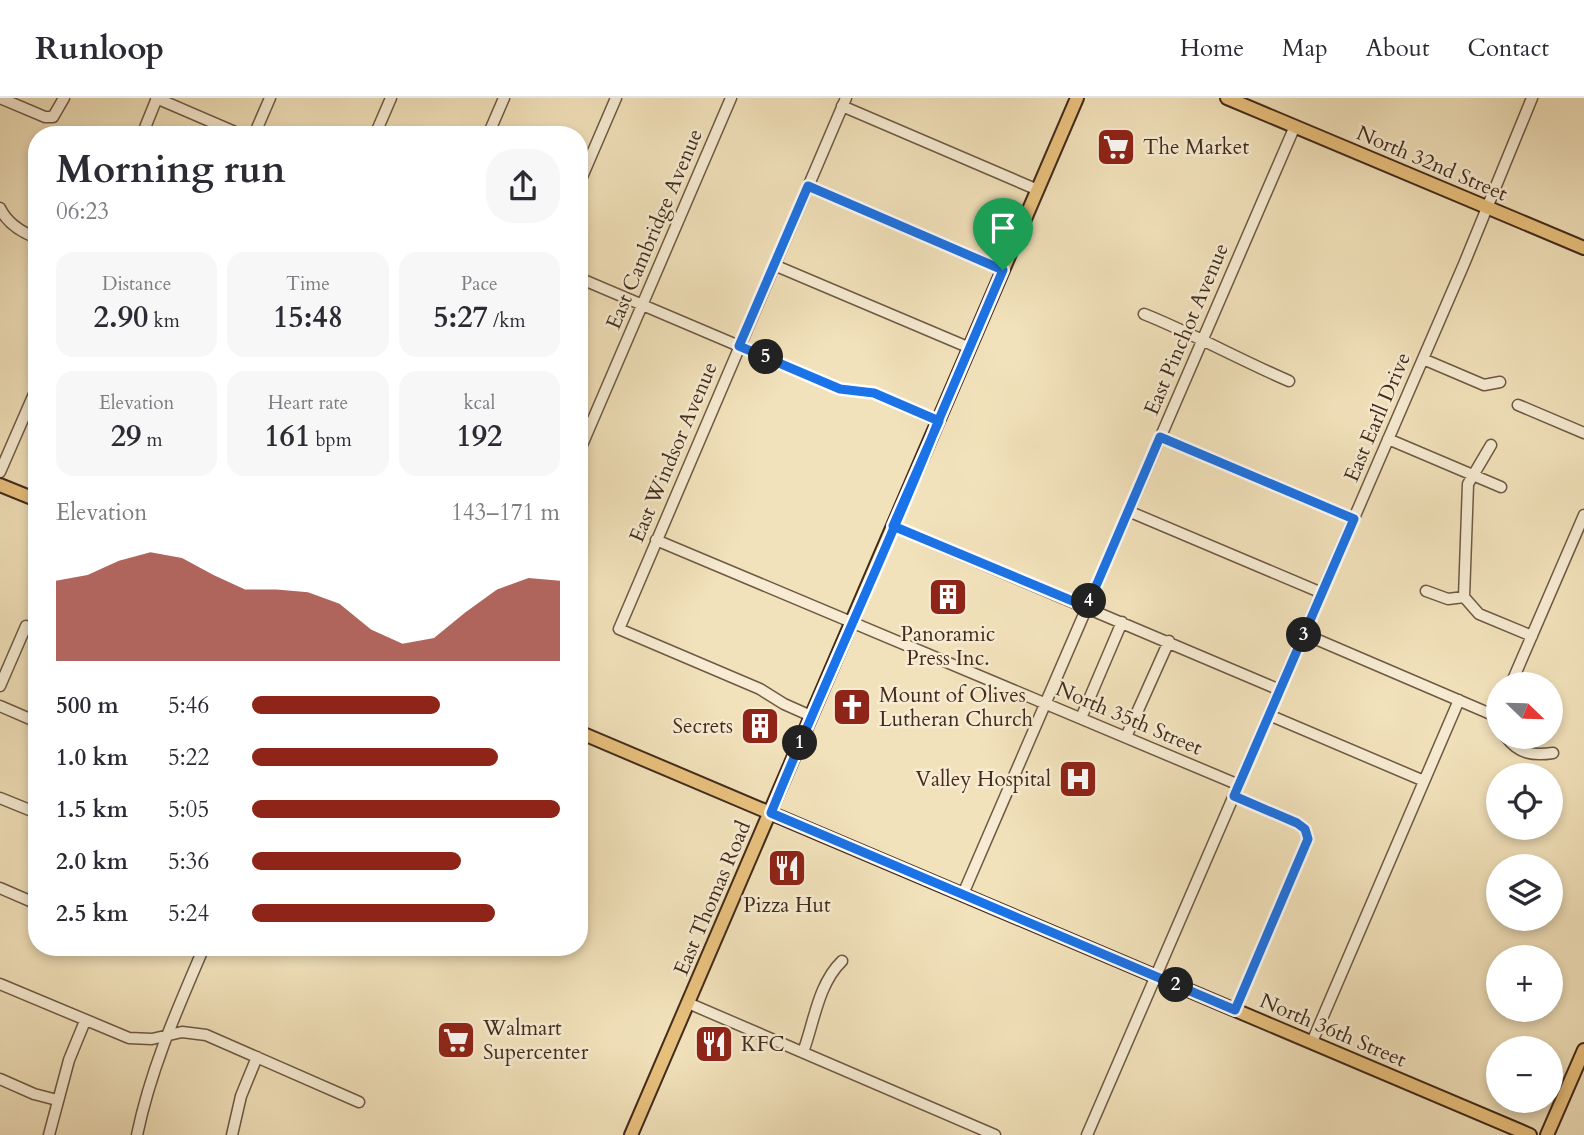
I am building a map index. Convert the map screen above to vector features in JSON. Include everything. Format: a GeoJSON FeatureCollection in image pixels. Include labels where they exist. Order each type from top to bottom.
{"type":"FeatureCollection","features":[{"type":"Feature","properties":{"kind":"main road","name":"East Thomas Road"},"geometry":{"type":"LineString","coordinates":[[631,1135],[1077,98]]}},
{"type":"Feature","properties":{"kind":"main road","name":"North 32nd Street"},"geometry":{"type":"LineString","coordinates":[[1227,98],[1584,248]]}},
{"type":"Feature","properties":{"kind":"main road"},"geometry":{"type":"LineString","coordinates":[[0,485],[28,496]]}},
{"type":"Feature","properties":{"kind":"main road","name":"North 36th Street"},"geometry":{"type":"LineString","coordinates":[[588,736],[1530,1135]]}},
{"type":"Feature","properties":{"kind":"main road"},"geometry":{"type":"LineString","coordinates":[[1547,1135],[1584,1050]]}},
{"type":"Feature","properties":{"kind":"street"},"geometry":{"type":"LineString","coordinates":[[0,98],[45,117],[53,117],[64,98]]}},
{"type":"Feature","properties":{"kind":"street"},"geometry":{"type":"LineString","coordinates":[[146,126],[157,98],[221,126]]}},
{"type":"Feature","properties":{"kind":"street"},"geometry":{"type":"LineString","coordinates":[[258,126],[270,98]]}},
{"type":"Feature","properties":{"kind":"street"},"geometry":{"type":"LineString","coordinates":[[379,126],[391,98]]}},
{"type":"Feature","properties":{"kind":"street"},"geometry":{"type":"LineString","coordinates":[[492,126],[504,98]]}},
{"type":"Feature","properties":{"kind":"street"},"geometry":{"type":"LineString","coordinates":[[588,163],[616,98]]}},
{"type":"Feature","properties":{"kind":"street","name":"East Cambridge Avenue"},"geometry":{"type":"LineString","coordinates":[[588,431],[732,98]]}},
{"type":"Feature","properties":{"kind":"street","name":"East Earll Drive"},"geometry":{"type":"LineString","coordinates":[[1087,1135],[1423,359],[1532,98]]}},
{"type":"Feature","properties":{"kind":"street"},"geometry":{"type":"LineString","coordinates":[[844,102],[1038,190]]}},
{"type":"Feature","properties":{"kind":"street","name":"East Windsor Avenue"},"geometry":{"type":"LineString","coordinates":[[811,716],[758,688],[619,629],[844,102]]}},
{"type":"Feature","properties":{"kind":"street","name":"East Pinchot Avenue"},"geometry":{"type":"LineString","coordinates":[[963,894],[1295,126]]}},
{"type":"Feature","properties":{"kind":"street"},"geometry":{"type":"LineString","coordinates":[[808,186],[1003,270]]}},
{"type":"Feature","properties":{"kind":"street"},"geometry":{"type":"LineString","coordinates":[[0,208],[5,218],[28,234]]}},
{"type":"Feature","properties":{"kind":"street"},"geometry":{"type":"LineString","coordinates":[[774,265],[970,348]]}},
{"type":"Feature","properties":{"kind":"street"},"geometry":{"type":"LineString","coordinates":[[588,282],[840,389],[874,393],[939,421]]}},
{"type":"Feature","properties":{"kind":"street"},"geometry":{"type":"LineString","coordinates":[[1144,314],[1289,381]]}},
{"type":"Feature","properties":{"kind":"street"},"geometry":{"type":"LineString","coordinates":[[1423,359],[1483,385],[1500,382]]}},
{"type":"Feature","properties":{"kind":"street"},"geometry":{"type":"LineString","coordinates":[[1518,405],[1584,433]]}},
{"type":"Feature","properties":{"kind":"street"},"geometry":{"type":"LineString","coordinates":[[0,472],[28,408]]}},
{"type":"Feature","properties":{"kind":"street"},"geometry":{"type":"LineString","coordinates":[[1160,437],[1354,519]]}},
{"type":"Feature","properties":{"kind":"street"},"geometry":{"type":"LineString","coordinates":[[1388,439],[1501,487]]}},
{"type":"Feature","properties":{"kind":"street"},"geometry":{"type":"LineString","coordinates":[[1491,445],[1468,484],[1464,597],[1479,614],[1532,636]]}},
{"type":"Feature","properties":{"kind":"street"},"geometry":{"type":"LineString","coordinates":[[1128,511],[1322,593]]}},
{"type":"Feature","properties":{"kind":"street"},"geometry":{"type":"LineString","coordinates":[[1516,672],[1584,515]]}},
{"type":"Feature","properties":{"kind":"street"},"geometry":{"type":"LineString","coordinates":[[893,526],[1280,690]]}},
{"type":"Feature","properties":{"kind":"street","name":"North 35th Street"},"geometry":{"type":"LineString","coordinates":[[656,540],[1239,785]]}},
{"type":"Feature","properties":{"kind":"street"},"geometry":{"type":"LineString","coordinates":[[1426,591],[1448,599],[1464,597]]}},
{"type":"Feature","properties":{"kind":"street"},"geometry":{"type":"LineString","coordinates":[[1081,718],[1122,622]]}},
{"type":"Feature","properties":{"kind":"street"},"geometry":{"type":"LineString","coordinates":[[0,686],[26,626],[28,627]]}},
{"type":"Feature","properties":{"kind":"street"},"geometry":{"type":"LineString","coordinates":[[1304,634],[1486,712]]}},
{"type":"Feature","properties":{"kind":"street"},"geometry":{"type":"LineString","coordinates":[[1128,738],[1169,641]]}},
{"type":"Feature","properties":{"kind":"street"},"geometry":{"type":"LineString","coordinates":[[1311,1042],[1459,700]]}},
{"type":"Feature","properties":{"kind":"street"},"geometry":{"type":"LineString","coordinates":[[0,706],[28,718]]}},
{"type":"Feature","properties":{"kind":"street"},"geometry":{"type":"LineString","coordinates":[[1269,715],[1424,781]]}},
{"type":"Feature","properties":{"kind":"street"},"geometry":{"type":"LineString","coordinates":[[1519,749],[1536,755],[1553,753]]}},
{"type":"Feature","properties":{"kind":"street"},"geometry":{"type":"LineString","coordinates":[[1234,796],[1297,823],[1306,831],[1308,839],[1235,1010]]}},
{"type":"Feature","properties":{"kind":"street"},"geometry":{"type":"LineString","coordinates":[[0,798],[28,809]]}},
{"type":"Feature","properties":{"kind":"street"},"geometry":{"type":"LineString","coordinates":[[0,888],[28,900]]}},
{"type":"Feature","properties":{"kind":"street"},"geometry":{"type":"LineString","coordinates":[[136,1135],[146,1092],[200,956]]}},
{"type":"Feature","properties":{"kind":"street"},"geometry":{"type":"LineString","coordinates":[[803,1052],[811,1022],[833,972],[842,961]]}},
{"type":"Feature","properties":{"kind":"street"},"geometry":{"type":"LineString","coordinates":[[0,984],[129,1038],[152,1039],[182,1032],[206,1035],[359,1102]]}},
{"type":"Feature","properties":{"kind":"street"},"geometry":{"type":"LineString","coordinates":[[688,1003],[995,1135]]}},
{"type":"Feature","properties":{"kind":"street"},"geometry":{"type":"LineString","coordinates":[[49,1135],[69,1060],[85,1020]]}},
{"type":"Feature","properties":{"kind":"street"},"geometry":{"type":"LineString","coordinates":[[232,1135],[241,1096],[257,1057]]}},
{"type":"Feature","properties":{"kind":"street"},"geometry":{"type":"LineString","coordinates":[[0,1079],[34,1094],[57,1100]]}},
{"type":"Feature","properties":{"kind":"place","name":"The Market"},"geometry":{"type":"Point","coordinates":[1116,147]}},
{"type":"Feature","properties":{"kind":"place","name":"Panoramic Press Inc."},"geometry":{"type":"Point","coordinates":[948,597]}},
{"type":"Feature","properties":{"kind":"place","name":"Mount of Olives Lutheran Church"},"geometry":{"type":"Point","coordinates":[852,707]}},
{"type":"Feature","properties":{"kind":"place","name":"Secrets"},"geometry":{"type":"Point","coordinates":[760,726]}},
{"type":"Feature","properties":{"kind":"place","name":"Valley Hospital"},"geometry":{"type":"Point","coordinates":[1078,779]}},
{"type":"Feature","properties":{"kind":"place","name":"Pizza Hut"},"geometry":{"type":"Point","coordinates":[787,868]}},
{"type":"Feature","properties":{"kind":"place","name":"Walmart Supercenter"},"geometry":{"type":"Point","coordinates":[456,1040]}},
{"type":"Feature","properties":{"kind":"place","name":"KFC"},"geometry":{"type":"Point","coordinates":[714,1044]}},
{"type":"Feature","properties":{"kind":"route"},"geometry":{"type":"LineString","coordinates":[[1003,270],[808,186],[739,346],[840,389],[874,393],[939,421],[893,526],[1087,607],[1160,437],[1354,519],[1234,796],[1297,823],[1305,829],[1308,839],[1235,1010],[771,813],[790,765],[919,465],[933,434],[939,421],[1003,270]]}}]}
